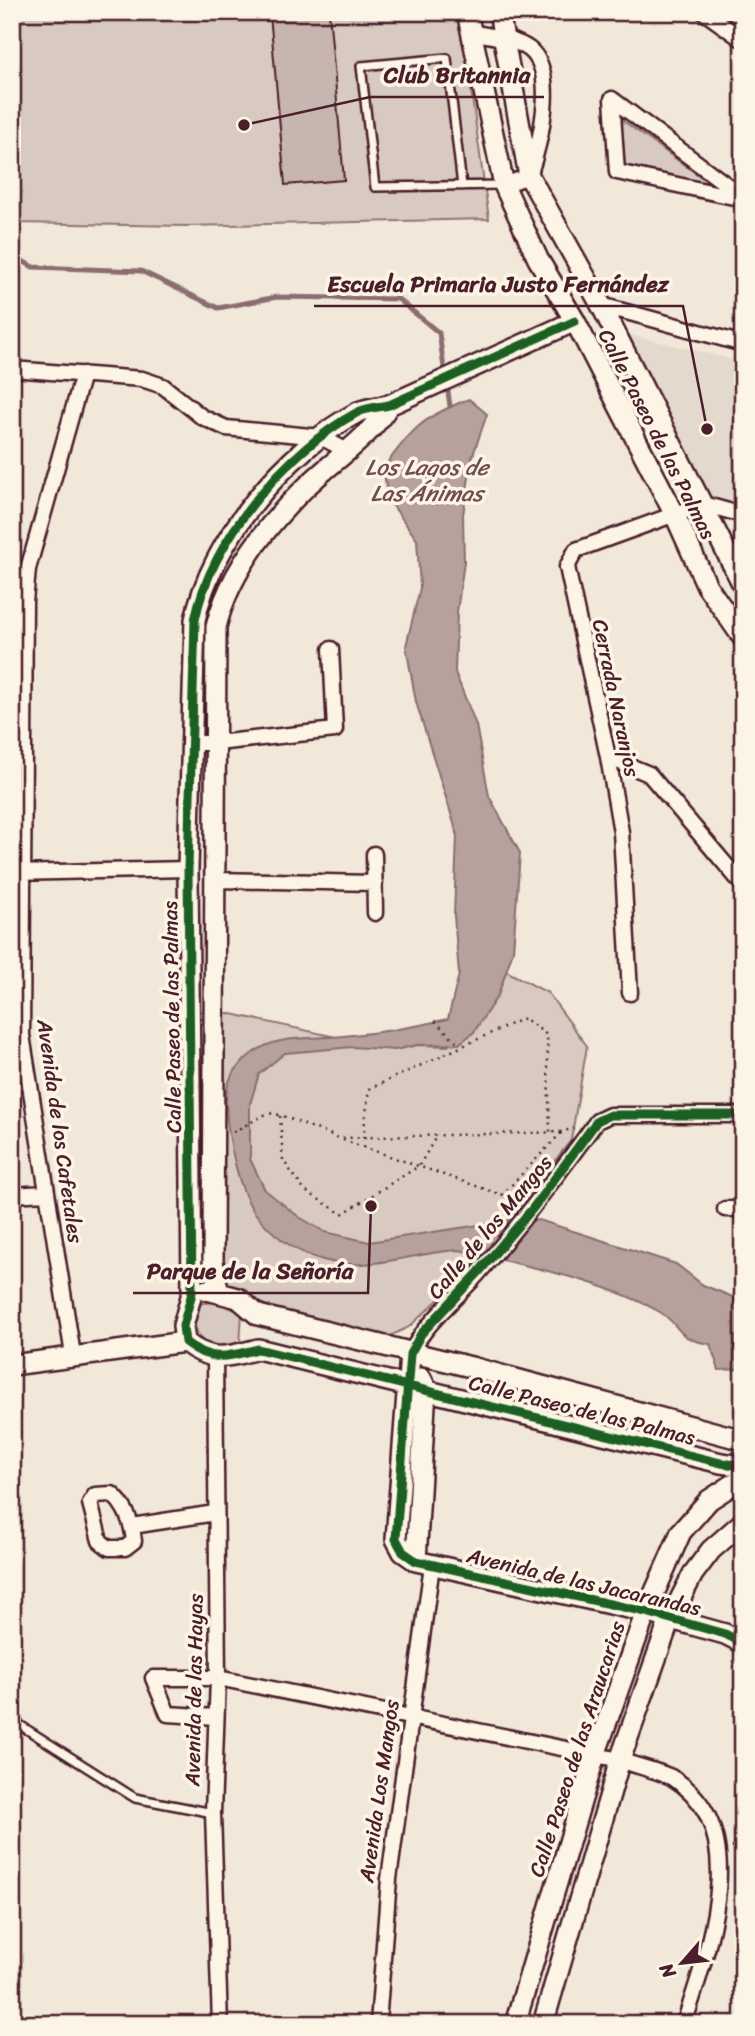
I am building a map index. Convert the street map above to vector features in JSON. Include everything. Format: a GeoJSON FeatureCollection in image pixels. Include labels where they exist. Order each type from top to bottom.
{"type":"FeatureCollection","features":[{"type":"Feature","properties":{"kind":"street","name":"Calle Paseo de las Palmas"},"geometry":{"type":"LineString","coordinates":[[467,12],[504,185],[538,258],[575,321],[675,515],[707,586],[743,638]]}},
{"type":"Feature","properties":{"kind":"street","name":"Calle Paseo de las Palmas"},"geometry":{"type":"LineString","coordinates":[[499,12],[529,176],[601,305],[743,585]]}},
{"type":"Feature","properties":{"kind":"street"},"geometry":{"type":"LineString","coordinates":[[704,12],[743,40]]}},
{"type":"Feature","properties":{"kind":"street"},"geometry":{"type":"LineString","coordinates":[[471,32],[503,38],[530,49],[540,64],[544,86],[542,136],[529,176],[504,185]]}},
{"type":"Feature","properties":{"kind":"street"},"geometry":{"type":"LineString","coordinates":[[612,99],[743,198],[618,172],[612,99]]}},
{"type":"Feature","properties":{"kind":"street"},"geometry":{"type":"LineString","coordinates":[[575,321],[574,311],[579,303],[587,300],[743,344]]}},
{"type":"Feature","properties":{"kind":"street","name":"Calle Paseo de las Palmas"},"geometry":{"type":"LineString","coordinates":[[185,1342],[183,1326],[192,1293],[188,869],[195,620],[200,592],[217,558],[249,510],[283,471],[321,437],[360,411],[389,405],[575,321]]}},
{"type":"Feature","properties":{"kind":"street"},"geometry":{"type":"LineString","coordinates":[[12,369],[142,379],[163,386],[202,417],[226,428],[321,437],[347,451]]}},
{"type":"Feature","properties":{"kind":"street","name":"Avenida de los Cafetales"},"geometry":{"type":"LineString","coordinates":[[72,1355],[17,1035],[18,686],[28,569],[83,374]]}},
{"type":"Feature","properties":{"kind":"street","name":"Calle Paseo de las Palmas"},"geometry":{"type":"LineString","coordinates":[[389,405],[375,429],[305,488],[271,526],[223,597],[216,627],[213,1261],[218,1290],[238,1298],[258,1315],[475,1368],[743,1440]]}},
{"type":"Feature","properties":{"kind":"street"},"geometry":{"type":"LineString","coordinates":[[703,504],[743,515]]}},
{"type":"Feature","properties":{"kind":"street","name":"Cerrada Naranjos"},"geometry":{"type":"LineString","coordinates":[[630,993],[621,832],[608,757],[567,567],[569,558],[576,550],[703,504]]}},
{"type":"Feature","properties":{"kind":"street"},"geometry":{"type":"LineString","coordinates":[[191,743],[217,743],[335,730],[331,649]]}},
{"type":"Feature","properties":{"kind":"street"},"geometry":{"type":"LineString","coordinates":[[608,757],[649,774],[743,885]]}},
{"type":"Feature","properties":{"kind":"street"},"geometry":{"type":"LineString","coordinates":[[374,854],[375,913]]}},
{"type":"Feature","properties":{"kind":"street"},"geometry":{"type":"LineString","coordinates":[[17,873],[188,869]]}},
{"type":"Feature","properties":{"kind":"street"},"geometry":{"type":"LineString","coordinates":[[215,880],[375,883]]}},
{"type":"Feature","properties":{"kind":"street"},"geometry":{"type":"LineString","coordinates":[[189,932],[214,933]]}},
{"type":"Feature","properties":{"kind":"street"},"geometry":{"type":"LineString","coordinates":[[597,1121],[610,1115],[743,1115]]}},
{"type":"Feature","properties":{"kind":"street","name":"Calle de los Mangos"},"geometry":{"type":"LineString","coordinates":[[410,1354],[421,1334],[479,1272],[533,1208],[597,1121]]}},
{"type":"Feature","properties":{"kind":"street"},"geometry":{"type":"LineString","coordinates":[[12,1195],[45,1193]]}},
{"type":"Feature","properties":{"kind":"street"},"geometry":{"type":"LineString","coordinates":[[725,1209],[743,1209]]}},
{"type":"Feature","properties":{"kind":"street"},"geometry":{"type":"LineString","coordinates":[[192,1293],[218,1290]]}},
{"type":"Feature","properties":{"kind":"street"},"geometry":{"type":"LineString","coordinates":[[12,1365],[185,1342],[200,1354],[215,1357]]}},
{"type":"Feature","properties":{"kind":"street","name":"Calle Paseo de las Palmas"},"geometry":{"type":"LineString","coordinates":[[215,1357],[257,1349],[426,1388],[721,1463],[743,1466]]}},
{"type":"Feature","properties":{"kind":"street"},"geometry":{"type":"LineString","coordinates":[[410,1354],[396,1539],[403,1552],[424,1563]]}},
{"type":"Feature","properties":{"kind":"street","name":"Avenida Los Mangos"},"geometry":{"type":"LineString","coordinates":[[378,2024],[389,1879],[412,1719],[424,1563],[426,1388],[410,1354]]}},
{"type":"Feature","properties":{"kind":"street","name":"Avenida de las Hayas"},"geometry":{"type":"LineString","coordinates":[[215,1357],[218,1678],[213,1813],[220,2024]]}},
{"type":"Feature","properties":{"kind":"street","name":"Calle Paseo de las Araucarias"},"geometry":{"type":"LineString","coordinates":[[515,2024],[595,1755],[646,1612],[681,1532],[709,1500],[743,1478]]}},
{"type":"Feature","properties":{"kind":"street"},"geometry":{"type":"LineString","coordinates":[[132,1526],[215,1513]]}},
{"type":"Feature","properties":{"kind":"street","name":"Calle Paseo de las Araucarias"},"geometry":{"type":"LineString","coordinates":[[543,2024],[620,1760],[670,1619],[693,1574],[711,1550],[743,1522]]}},
{"type":"Feature","properties":{"kind":"street","name":"Avenida de las Jacarandas"},"geometry":{"type":"LineString","coordinates":[[424,1563],[646,1612],[724,1634],[743,1643]]}},
{"type":"Feature","properties":{"kind":"street"},"geometry":{"type":"LineString","coordinates":[[216,1717],[168,1714],[153,1678],[218,1678],[620,1760],[671,1777],[698,1797],[715,1821],[725,1848],[726,1876],[722,1904],[684,2024]]}},
{"type":"Feature","properties":{"kind":"lane"},"geometry":{"type":"LineString","coordinates":[[462,186],[447,58],[361,66],[375,187],[462,186],[504,185]]}},
{"type":"Feature","properties":{"kind":"lane"},"geometry":{"type":"LineString","coordinates":[[12,1720],[135,1798],[213,1813]]}},
{"type":"Feature","properties":{"kind":"path"},"geometry":{"type":"LineString","coordinates":[[363,1138],[369,1088],[524,1018],[548,1035],[550,1132]]}},
{"type":"Feature","properties":{"kind":"path"},"geometry":{"type":"LineString","coordinates":[[435,1021],[460,1045]]}},
{"type":"Feature","properties":{"kind":"path"},"geometry":{"type":"LineString","coordinates":[[226,1135],[268,1114],[280,1115],[502,1195],[562,1132]]}},
{"type":"Feature","properties":{"kind":"path"},"geometry":{"type":"LineString","coordinates":[[280,1115],[283,1160],[304,1190],[342,1214],[419,1166],[437,1135]]}},
{"type":"Feature","properties":{"kind":"path"},"geometry":{"type":"LineString","coordinates":[[339,1138],[562,1132],[597,1121]]}},
{"type":"Feature","properties":{"kind":"path"},"geometry":{"type":"LineString","coordinates":[[725,1848],[743,1845]]}},
{"type":"Feature","properties":{"kind":"shaded area"},"geometry":{"type":"Polygon","coordinates":[[[12,12],[460,12],[489,219],[186,226],[16,223],[12,221],[12,12]]]}},
{"type":"Feature","properties":{"kind":"shaded area"},"geometry":{"type":"Polygon","coordinates":[[[619,118],[712,185],[621,164],[619,118]]]}},
{"type":"Feature","properties":{"kind":"shaded area"},"geometry":{"type":"Polygon","coordinates":[[[618,332],[743,362],[743,505],[706,495],[618,332]]]}},
{"type":"Feature","properties":{"kind":"shaded area"},"geometry":{"type":"Polygon","coordinates":[[[506,971],[548,993],[587,1046],[571,1140],[469,1271],[409,1327],[384,1339],[303,1318],[263,1304],[225,1286],[218,1126],[218,1011],[395,1050],[417,1045],[448,1046],[498,995],[506,971]]]}},
{"type":"Feature","properties":{"kind":"shaded area"},"geometry":{"type":"Polygon","coordinates":[[[218,1302],[242,1313],[240,1344],[229,1348],[212,1347],[200,1338],[194,1321],[194,1311],[202,1303],[218,1302]]]}},
{"type":"Feature","properties":{"kind":"water","name":"Los Lagos de Las Ánimas"},"geometry":{"type":"Polygon","coordinates":[[[469,399],[487,414],[472,458],[463,515],[464,562],[457,612],[455,672],[476,725],[489,796],[520,853],[513,951],[498,995],[474,1032],[459,1044],[417,1045],[395,1050],[353,1047],[285,1053],[259,1074],[250,1104],[250,1159],[265,1190],[299,1217],[325,1232],[369,1242],[479,1225],[539,1220],[676,1264],[703,1285],[743,1301],[743,1369],[719,1370],[710,1344],[690,1339],[658,1311],[612,1290],[561,1274],[460,1250],[369,1264],[332,1262],[305,1254],[274,1233],[255,1213],[248,1202],[237,1170],[229,1132],[226,1098],[230,1079],[236,1069],[254,1052],[278,1041],[369,1033],[448,1019],[459,974],[454,916],[457,833],[416,702],[406,646],[420,588],[417,540],[389,500],[383,469],[419,426],[440,412],[469,399]]]}},
{"type":"Feature","properties":{"kind":"building"},"geometry":{"type":"Polygon","coordinates":[[[329,12],[344,180],[285,185],[270,14],[329,12]]]}},
{"type":"Feature","properties":{"kind":"waterway"},"geometry":{"type":"LineString","coordinates":[[12,255],[33,267],[141,271],[218,308],[277,297],[398,299],[439,333],[445,375]]}},
{"type":"Feature","properties":{"kind":"waterway"},"geometry":{"type":"LineString","coordinates":[[447,385],[450,406]]}},
{"type":"Feature","properties":{"kind":"cycle path"},"geometry":{"type":"LineString","coordinates":[[575,321],[389,405],[358,412],[331,429],[305,449],[255,501],[234,529],[203,590],[195,620],[188,869],[192,1293],[183,1326],[185,1342],[211,1356],[258,1349],[721,1463],[743,1466]]}},
{"type":"Feature","properties":{"kind":"cycle path"},"geometry":{"type":"LineString","coordinates":[[743,1115],[610,1115],[597,1121],[533,1208],[479,1272],[421,1334],[410,1354],[396,1539],[403,1552],[416,1561],[646,1612],[725,1634],[743,1643]]}},
{"type":"Feature","properties":{"kind":"place","name":"Club Britannia"},"geometry":{"type":"Point","coordinates":[244,125]}},
{"type":"Feature","properties":{"kind":"place","name":"Escuela Primaria Justo Fernández"},"geometry":{"type":"Point","coordinates":[707,429]}},
{"type":"Feature","properties":{"kind":"place","name":"Parque de la Señoría"},"geometry":{"type":"Point","coordinates":[371,1206]}}]}
